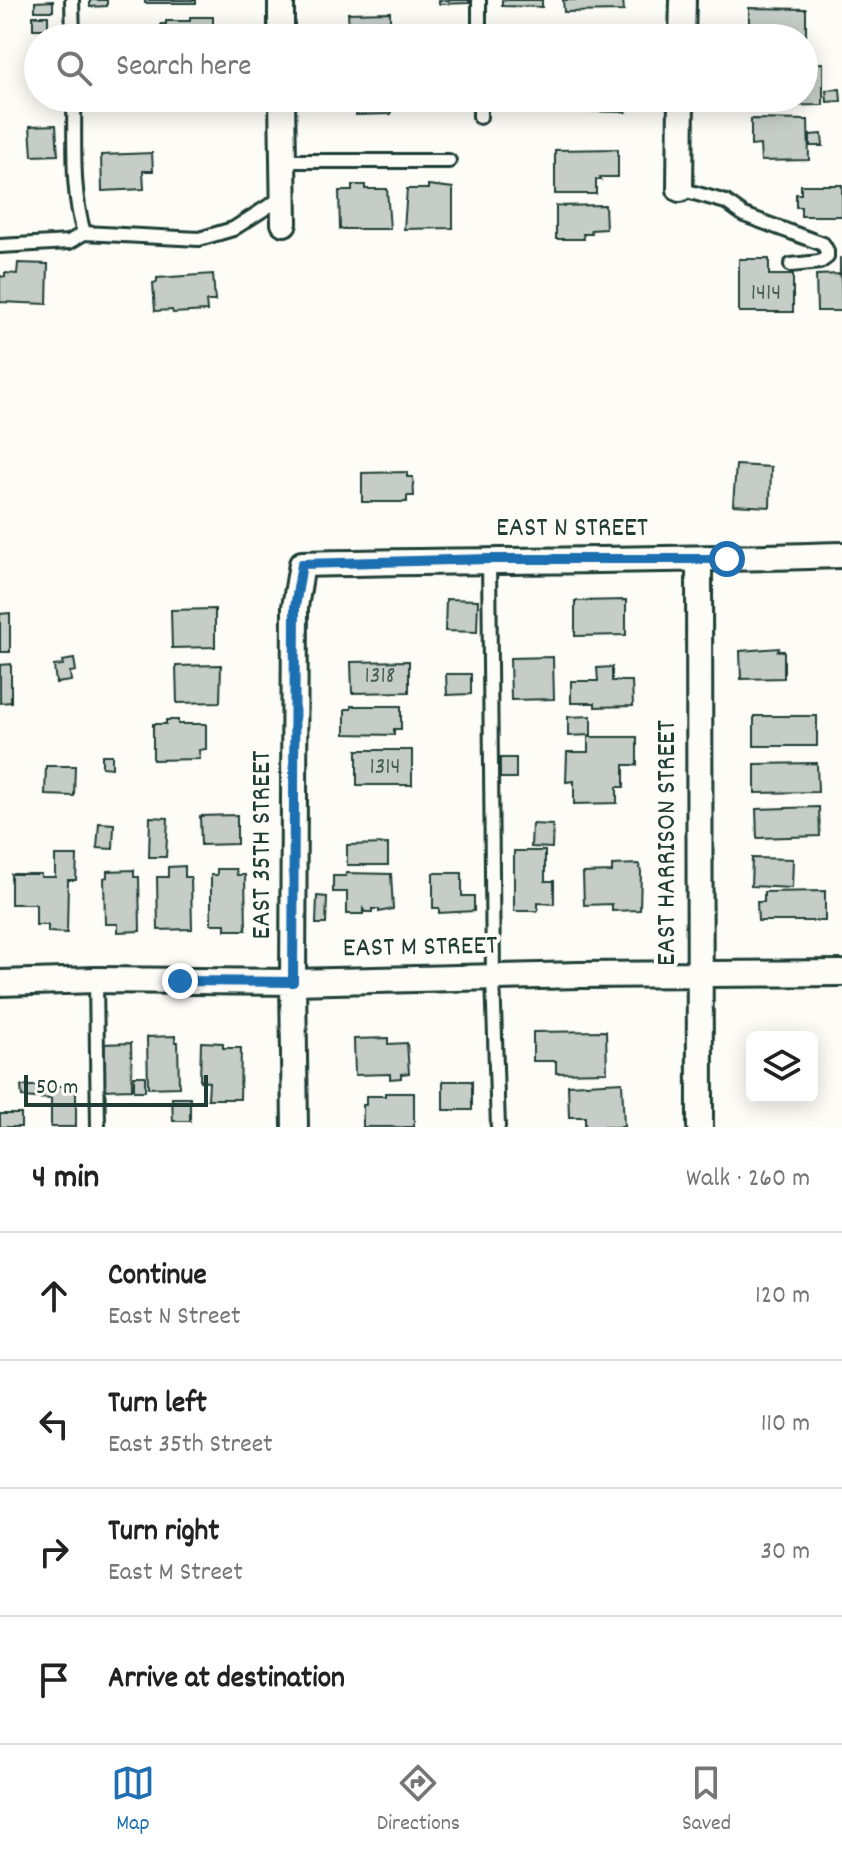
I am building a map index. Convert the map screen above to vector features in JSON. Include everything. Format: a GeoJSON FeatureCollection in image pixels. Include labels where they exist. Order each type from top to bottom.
{"type":"FeatureCollection","features":[{"type":"Feature","properties":{"kind":"street"},"geometry":{"type":"LineString","coordinates":[[281,0],[281,24]]}},
{"type":"Feature","properties":{"kind":"street"},"geometry":{"type":"LineString","coordinates":[[682,24],[683,0]]}},
{"type":"Feature","properties":{"kind":"street"},"geometry":{"type":"LineString","coordinates":[[282,112],[284,223]]}},
{"type":"Feature","properties":{"kind":"street"},"geometry":{"type":"LineString","coordinates":[[680,189],[681,112]]}},
{"type":"Feature","properties":{"kind":"street","name":"EAST N STREET"},"geometry":{"type":"LineString","coordinates":[[302,564],[842,555]]}},
{"type":"Feature","properties":{"kind":"street","name":"EAST HARRISON STREET"},"geometry":{"type":"LineString","coordinates":[[699,559],[700,1127]]}},
{"type":"Feature","properties":{"kind":"street","name":"EAST 35TH STREET"},"geometry":{"type":"LineString","coordinates":[[295,1127],[295,607],[302,564]]}},
{"type":"Feature","properties":{"kind":"street","name":"EAST M STREET"},"geometry":{"type":"LineString","coordinates":[[0,983],[96,980],[293,982],[842,973]]}},
{"type":"Feature","properties":{"kind":"lane"},"geometry":{"type":"LineString","coordinates":[[72,0],[73,24]]}},
{"type":"Feature","properties":{"kind":"lane"},"geometry":{"type":"LineString","coordinates":[[479,0],[479,24]]}},
{"type":"Feature","properties":{"kind":"lane"},"geometry":{"type":"LineString","coordinates":[[74,112],[77,210],[84,233]]}},
{"type":"Feature","properties":{"kind":"lane"},"geometry":{"type":"LineString","coordinates":[[480,112],[480,117]]}},
{"type":"Feature","properties":{"kind":"lane"},"geometry":{"type":"LineString","coordinates":[[283,161],[449,161]]}},
{"type":"Feature","properties":{"kind":"lane"},"geometry":{"type":"LineString","coordinates":[[680,189],[726,202],[744,215],[823,244],[827,251],[827,257],[820,262],[791,265]]}},
{"type":"Feature","properties":{"kind":"lane"},"geometry":{"type":"LineString","coordinates":[[0,246],[69,242],[84,233],[199,239],[233,229],[283,197]]}},
{"type":"Feature","properties":{"kind":"lane"},"geometry":{"type":"LineString","coordinates":[[489,559],[493,977],[498,1127]]}},
{"type":"Feature","properties":{"kind":"lane"},"geometry":{"type":"LineString","coordinates":[[96,980],[98,1127]]}},
{"type":"Feature","properties":{"kind":"building"},"geometry":{"type":"Polygon","coordinates":[[[90,0],[107,0],[107,6],[90,7],[90,0]]]}},
{"type":"Feature","properties":{"kind":"building"},"geometry":{"type":"Polygon","coordinates":[[[145,0],[196,0],[196,3],[145,3],[145,0]]]}},
{"type":"Feature","properties":{"kind":"building"},"geometry":{"type":"Polygon","coordinates":[[[439,0],[469,0],[469,3],[439,4],[439,0]]]}},
{"type":"Feature","properties":{"kind":"building"},"geometry":{"type":"Polygon","coordinates":[[[502,0],[542,0],[542,7],[502,6],[502,0]]]}},
{"type":"Feature","properties":{"kind":"building"},"geometry":{"type":"Polygon","coordinates":[[[563,0],[623,0],[624,11],[564,12],[563,0]]]}},
{"type":"Feature","properties":{"kind":"building"},"geometry":{"type":"Polygon","coordinates":[[[53,1],[53,11],[35,11],[35,2],[53,1]]]}},
{"type":"Feature","properties":{"kind":"building"},"geometry":{"type":"Polygon","coordinates":[[[749,8],[806,9],[806,24],[749,24],[749,8]]]}},
{"type":"Feature","properties":{"kind":"building"},"geometry":{"type":"Polygon","coordinates":[[[390,12],[390,24],[349,24],[348,13],[390,12]]]}},
{"type":"Feature","properties":{"kind":"building"},"geometry":{"type":"Polygon","coordinates":[[[33,16],[48,16],[48,24],[33,24],[33,16]]]}},
{"type":"Feature","properties":{"kind":"building"},"geometry":{"type":"Polygon","coordinates":[[[190,17],[213,17],[213,24],[166,24],[166,21],[190,21],[190,17]]]}},
{"type":"Feature","properties":{"kind":"building"},"geometry":{"type":"Polygon","coordinates":[[[818,63],[823,63],[823,105],[818,105],[818,63]]]}},
{"type":"Feature","properties":{"kind":"building"},"geometry":{"type":"Polygon","coordinates":[[[840,89],[841,101],[827,102],[826,90],[840,89]]]}},
{"type":"Feature","properties":{"kind":"building"},"geometry":{"type":"Polygon","coordinates":[[[356,112],[391,112],[391,114],[356,115],[356,112]]]}},
{"type":"Feature","properties":{"kind":"building"},"geometry":{"type":"Polygon","coordinates":[[[751,119],[808,120],[809,160],[761,161],[760,145],[751,146],[751,119]]]}},
{"type":"Feature","properties":{"kind":"building"},"geometry":{"type":"Polygon","coordinates":[[[56,125],[58,155],[32,156],[30,126],[56,125]]]}},
{"type":"Feature","properties":{"kind":"building"},"geometry":{"type":"Polygon","coordinates":[[[822,134],[823,146],[810,146],[810,135],[822,134]]]}},
{"type":"Feature","properties":{"kind":"building"},"geometry":{"type":"Polygon","coordinates":[[[618,149],[618,177],[600,177],[601,180],[596,180],[596,194],[555,194],[555,150],[618,149]]]}},
{"type":"Feature","properties":{"kind":"building"},"geometry":{"type":"Polygon","coordinates":[[[152,153],[153,171],[143,171],[144,189],[102,191],[101,155],[152,153]]]}},
{"type":"Feature","properties":{"kind":"building"},"geometry":{"type":"Polygon","coordinates":[[[352,185],[365,185],[365,189],[387,189],[390,229],[340,229],[339,191],[352,191],[352,185]]]}},
{"type":"Feature","properties":{"kind":"building"},"geometry":{"type":"Polygon","coordinates":[[[428,185],[453,188],[453,228],[404,229],[407,189],[428,189],[428,185]]]}},
{"type":"Feature","properties":{"kind":"building"},"geometry":{"type":"Polygon","coordinates":[[[801,185],[842,185],[842,216],[801,216],[801,207],[796,207],[796,194],[801,194],[801,185]]]}},
{"type":"Feature","properties":{"kind":"building"},"geometry":{"type":"Polygon","coordinates":[[[605,205],[606,229],[591,230],[592,234],[583,234],[584,239],[556,239],[556,206],[605,205]]]}},
{"type":"Feature","properties":{"kind":"building"},"geometry":{"type":"Polygon","coordinates":[[[840,257],[842,311],[817,311],[816,275],[840,274],[840,257]]]}},
{"type":"Feature","properties":{"kind":"building"},"geometry":{"type":"Polygon","coordinates":[[[739,259],[769,259],[769,275],[793,275],[793,312],[739,312],[739,259]]]}},
{"type":"Feature","properties":{"kind":"building"},"geometry":{"type":"Polygon","coordinates":[[[18,263],[48,264],[47,304],[0,302],[0,276],[17,274],[18,263]]]}},
{"type":"Feature","properties":{"kind":"building"},"geometry":{"type":"Polygon","coordinates":[[[213,274],[215,301],[206,301],[207,311],[155,311],[153,283],[157,282],[157,278],[213,274]]]}},
{"type":"Feature","properties":{"kind":"building"},"geometry":{"type":"Polygon","coordinates":[[[736,465],[771,467],[770,507],[733,505],[736,465]]]}},
{"type":"Feature","properties":{"kind":"building"},"geometry":{"type":"Polygon","coordinates":[[[407,472],[407,477],[413,477],[414,496],[407,496],[407,502],[362,502],[362,473],[407,472]]]}},
{"type":"Feature","properties":{"kind":"building"},"geometry":{"type":"Polygon","coordinates":[[[446,599],[478,600],[477,632],[445,631],[446,599]]]}},
{"type":"Feature","properties":{"kind":"building"},"geometry":{"type":"Polygon","coordinates":[[[626,600],[626,635],[575,636],[575,601],[626,600]]]}},
{"type":"Feature","properties":{"kind":"building"},"geometry":{"type":"Polygon","coordinates":[[[215,609],[215,647],[172,648],[171,610],[215,609]]]}},
{"type":"Feature","properties":{"kind":"building"},"geometry":{"type":"Polygon","coordinates":[[[10,613],[10,652],[0,652],[0,614],[10,613]]]}},
{"type":"Feature","properties":{"kind":"building"},"geometry":{"type":"Polygon","coordinates":[[[779,648],[778,651],[784,651],[784,678],[741,679],[740,651],[779,648]]]}},
{"type":"Feature","properties":{"kind":"building"},"geometry":{"type":"Polygon","coordinates":[[[553,657],[554,699],[511,700],[510,658],[553,657]]]}},
{"type":"Feature","properties":{"kind":"building"},"geometry":{"type":"Polygon","coordinates":[[[74,659],[76,671],[70,672],[71,681],[56,683],[54,666],[74,659]]]}},
{"type":"Feature","properties":{"kind":"building"},"geometry":{"type":"Polygon","coordinates":[[[409,661],[409,692],[352,693],[351,662],[409,661]]]}},
{"type":"Feature","properties":{"kind":"building"},"geometry":{"type":"Polygon","coordinates":[[[11,664],[11,702],[0,703],[0,665],[11,664]]]}},
{"type":"Feature","properties":{"kind":"building"},"geometry":{"type":"Polygon","coordinates":[[[221,665],[220,702],[177,703],[176,666],[221,665]]]}},
{"type":"Feature","properties":{"kind":"building"},"geometry":{"type":"Polygon","coordinates":[[[612,667],[612,681],[632,681],[633,706],[595,707],[595,703],[571,703],[571,681],[598,681],[597,668],[612,667]]]}},
{"type":"Feature","properties":{"kind":"building"},"geometry":{"type":"Polygon","coordinates":[[[446,674],[471,674],[471,694],[447,695],[446,674]]]}},
{"type":"Feature","properties":{"kind":"building"},"geometry":{"type":"Polygon","coordinates":[[[351,706],[401,706],[401,729],[394,729],[394,735],[345,734],[345,709],[351,709],[351,706]]]}},
{"type":"Feature","properties":{"kind":"building"},"geometry":{"type":"Polygon","coordinates":[[[591,716],[591,735],[568,736],[568,717],[591,716]]]}},
{"type":"Feature","properties":{"kind":"building"},"geometry":{"type":"Polygon","coordinates":[[[754,716],[817,716],[817,746],[754,746],[754,716]]]}},
{"type":"Feature","properties":{"kind":"building"},"geometry":{"type":"Polygon","coordinates":[[[166,720],[178,720],[178,724],[206,724],[206,749],[199,750],[200,759],[153,760],[153,724],[166,724],[166,720]]]}},
{"type":"Feature","properties":{"kind":"building"},"geometry":{"type":"Polygon","coordinates":[[[588,737],[637,737],[637,765],[624,765],[624,787],[617,787],[617,803],[574,804],[574,781],[566,782],[567,752],[588,752],[588,737]]]}},
{"type":"Feature","properties":{"kind":"building"},"geometry":{"type":"Polygon","coordinates":[[[357,750],[412,750],[412,785],[357,785],[357,750]]]}},
{"type":"Feature","properties":{"kind":"building"},"geometry":{"type":"Polygon","coordinates":[[[102,755],[112,755],[112,768],[102,767],[102,755]]]}},
{"type":"Feature","properties":{"kind":"building"},"geometry":{"type":"Polygon","coordinates":[[[500,758],[516,758],[516,778],[500,778],[500,758]]]}},
{"type":"Feature","properties":{"kind":"building"},"geometry":{"type":"Polygon","coordinates":[[[817,763],[818,792],[755,793],[755,764],[817,763]]]}},
{"type":"Feature","properties":{"kind":"building"},"geometry":{"type":"Polygon","coordinates":[[[46,766],[75,766],[74,796],[45,795],[46,766]]]}},
{"type":"Feature","properties":{"kind":"building"},"geometry":{"type":"Polygon","coordinates":[[[819,807],[820,836],[757,838],[756,809],[819,807]]]}},
{"type":"Feature","properties":{"kind":"building"},"geometry":{"type":"Polygon","coordinates":[[[237,815],[237,844],[201,845],[200,816],[237,815]]]}},
{"type":"Feature","properties":{"kind":"building"},"geometry":{"type":"Polygon","coordinates":[[[150,817],[168,818],[166,857],[149,857],[150,817]]]}},
{"type":"Feature","properties":{"kind":"building"},"geometry":{"type":"Polygon","coordinates":[[[99,823],[114,824],[113,849],[97,848],[99,823]]]}},
{"type":"Feature","properties":{"kind":"building"},"geometry":{"type":"Polygon","coordinates":[[[532,824],[553,825],[552,848],[531,847],[532,824]]]}},
{"type":"Feature","properties":{"kind":"building"},"geometry":{"type":"Polygon","coordinates":[[[388,844],[388,865],[347,865],[347,845],[388,844]]]}},
{"type":"Feature","properties":{"kind":"building"},"geometry":{"type":"Polygon","coordinates":[[[514,851],[545,851],[545,881],[554,881],[554,904],[538,903],[538,911],[514,911],[514,851]]]}},
{"type":"Feature","properties":{"kind":"building"},"geometry":{"type":"Polygon","coordinates":[[[55,856],[77,856],[76,880],[68,880],[67,933],[48,932],[48,925],[36,925],[36,904],[11,904],[11,874],[55,877],[55,856]]]}},
{"type":"Feature","properties":{"kind":"building"},"geometry":{"type":"Polygon","coordinates":[[[752,858],[793,859],[792,888],[751,886],[752,858]]]}},
{"type":"Feature","properties":{"kind":"building"},"geometry":{"type":"Polygon","coordinates":[[[639,864],[640,910],[612,911],[612,904],[584,905],[583,873],[612,872],[612,865],[639,864]]]}},
{"type":"Feature","properties":{"kind":"building"},"geometry":{"type":"Polygon","coordinates":[[[185,866],[185,877],[191,877],[192,929],[158,930],[157,877],[168,877],[168,867],[185,866]]]}},
{"type":"Feature","properties":{"kind":"building"},"geometry":{"type":"Polygon","coordinates":[[[217,869],[236,869],[237,875],[245,875],[246,930],[225,930],[225,924],[211,924],[211,875],[217,875],[217,869]]]}},
{"type":"Feature","properties":{"kind":"building"},"geometry":{"type":"Polygon","coordinates":[[[134,870],[134,877],[139,877],[140,931],[118,932],[118,924],[105,924],[104,878],[107,871],[134,870]]]}},
{"type":"Feature","properties":{"kind":"building"},"geometry":{"type":"Polygon","coordinates":[[[346,873],[391,874],[393,909],[365,912],[363,909],[363,914],[347,914],[347,892],[333,892],[333,876],[346,876],[346,873]]]}},
{"type":"Feature","properties":{"kind":"building"},"geometry":{"type":"Polygon","coordinates":[[[433,873],[462,873],[462,896],[474,896],[474,911],[439,913],[439,908],[433,908],[433,873]]]}},
{"type":"Feature","properties":{"kind":"building"},"geometry":{"type":"Polygon","coordinates":[[[825,891],[825,921],[758,921],[757,902],[764,902],[764,892],[825,891]]]}},
{"type":"Feature","properties":{"kind":"building"},"geometry":{"type":"Polygon","coordinates":[[[317,896],[327,897],[326,924],[316,924],[317,896]]]}},
{"type":"Feature","properties":{"kind":"building"},"geometry":{"type":"Polygon","coordinates":[[[606,1031],[607,1072],[556,1073],[556,1061],[533,1061],[533,1032],[606,1031]]]}},
{"type":"Feature","properties":{"kind":"building"},"geometry":{"type":"Polygon","coordinates":[[[175,1036],[175,1042],[178,1042],[179,1087],[148,1088],[147,1037],[175,1036]]]}},
{"type":"Feature","properties":{"kind":"building"},"geometry":{"type":"Polygon","coordinates":[[[388,1038],[388,1044],[407,1043],[409,1073],[390,1079],[390,1074],[355,1075],[354,1039],[388,1038]]]}},
{"type":"Feature","properties":{"kind":"building"},"geometry":{"type":"Polygon","coordinates":[[[201,1042],[223,1043],[223,1048],[241,1048],[240,1099],[208,1099],[209,1082],[200,1081],[201,1042]]]}},
{"type":"Feature","properties":{"kind":"building"},"geometry":{"type":"Polygon","coordinates":[[[131,1043],[132,1089],[103,1090],[102,1044],[131,1043]]]}},
{"type":"Feature","properties":{"kind":"building"},"geometry":{"type":"Polygon","coordinates":[[[134,1076],[145,1076],[145,1091],[134,1091],[134,1076]]]}},
{"type":"Feature","properties":{"kind":"building"},"geometry":{"type":"Polygon","coordinates":[[[443,1081],[472,1081],[472,1110],[443,1110],[443,1081]]]}},
{"type":"Feature","properties":{"kind":"building"},"geometry":{"type":"Polygon","coordinates":[[[622,1082],[624,1127],[585,1127],[585,1117],[569,1117],[568,1085],[622,1082]]]}},
{"type":"Feature","properties":{"kind":"building"},"geometry":{"type":"Polygon","coordinates":[[[21,1086],[76,1086],[76,1127],[51,1127],[51,1099],[22,1097],[21,1086]]]}},
{"type":"Feature","properties":{"kind":"building"},"geometry":{"type":"Polygon","coordinates":[[[385,1093],[414,1093],[414,1127],[363,1127],[366,1096],[385,1096],[385,1093]]]}},
{"type":"Feature","properties":{"kind":"building"},"geometry":{"type":"Polygon","coordinates":[[[172,1098],[190,1098],[190,1121],[173,1121],[172,1098]]]}},
{"type":"Feature","properties":{"kind":"building"},"geometry":{"type":"Polygon","coordinates":[[[0,1114],[21,1114],[21,1127],[0,1127],[0,1114]]]}},
{"type":"Feature","properties":{"kind":"route"},"geometry":{"type":"LineString","coordinates":[[180,981],[293,982],[295,607],[302,564],[489,559],[727,559]]}}]}
